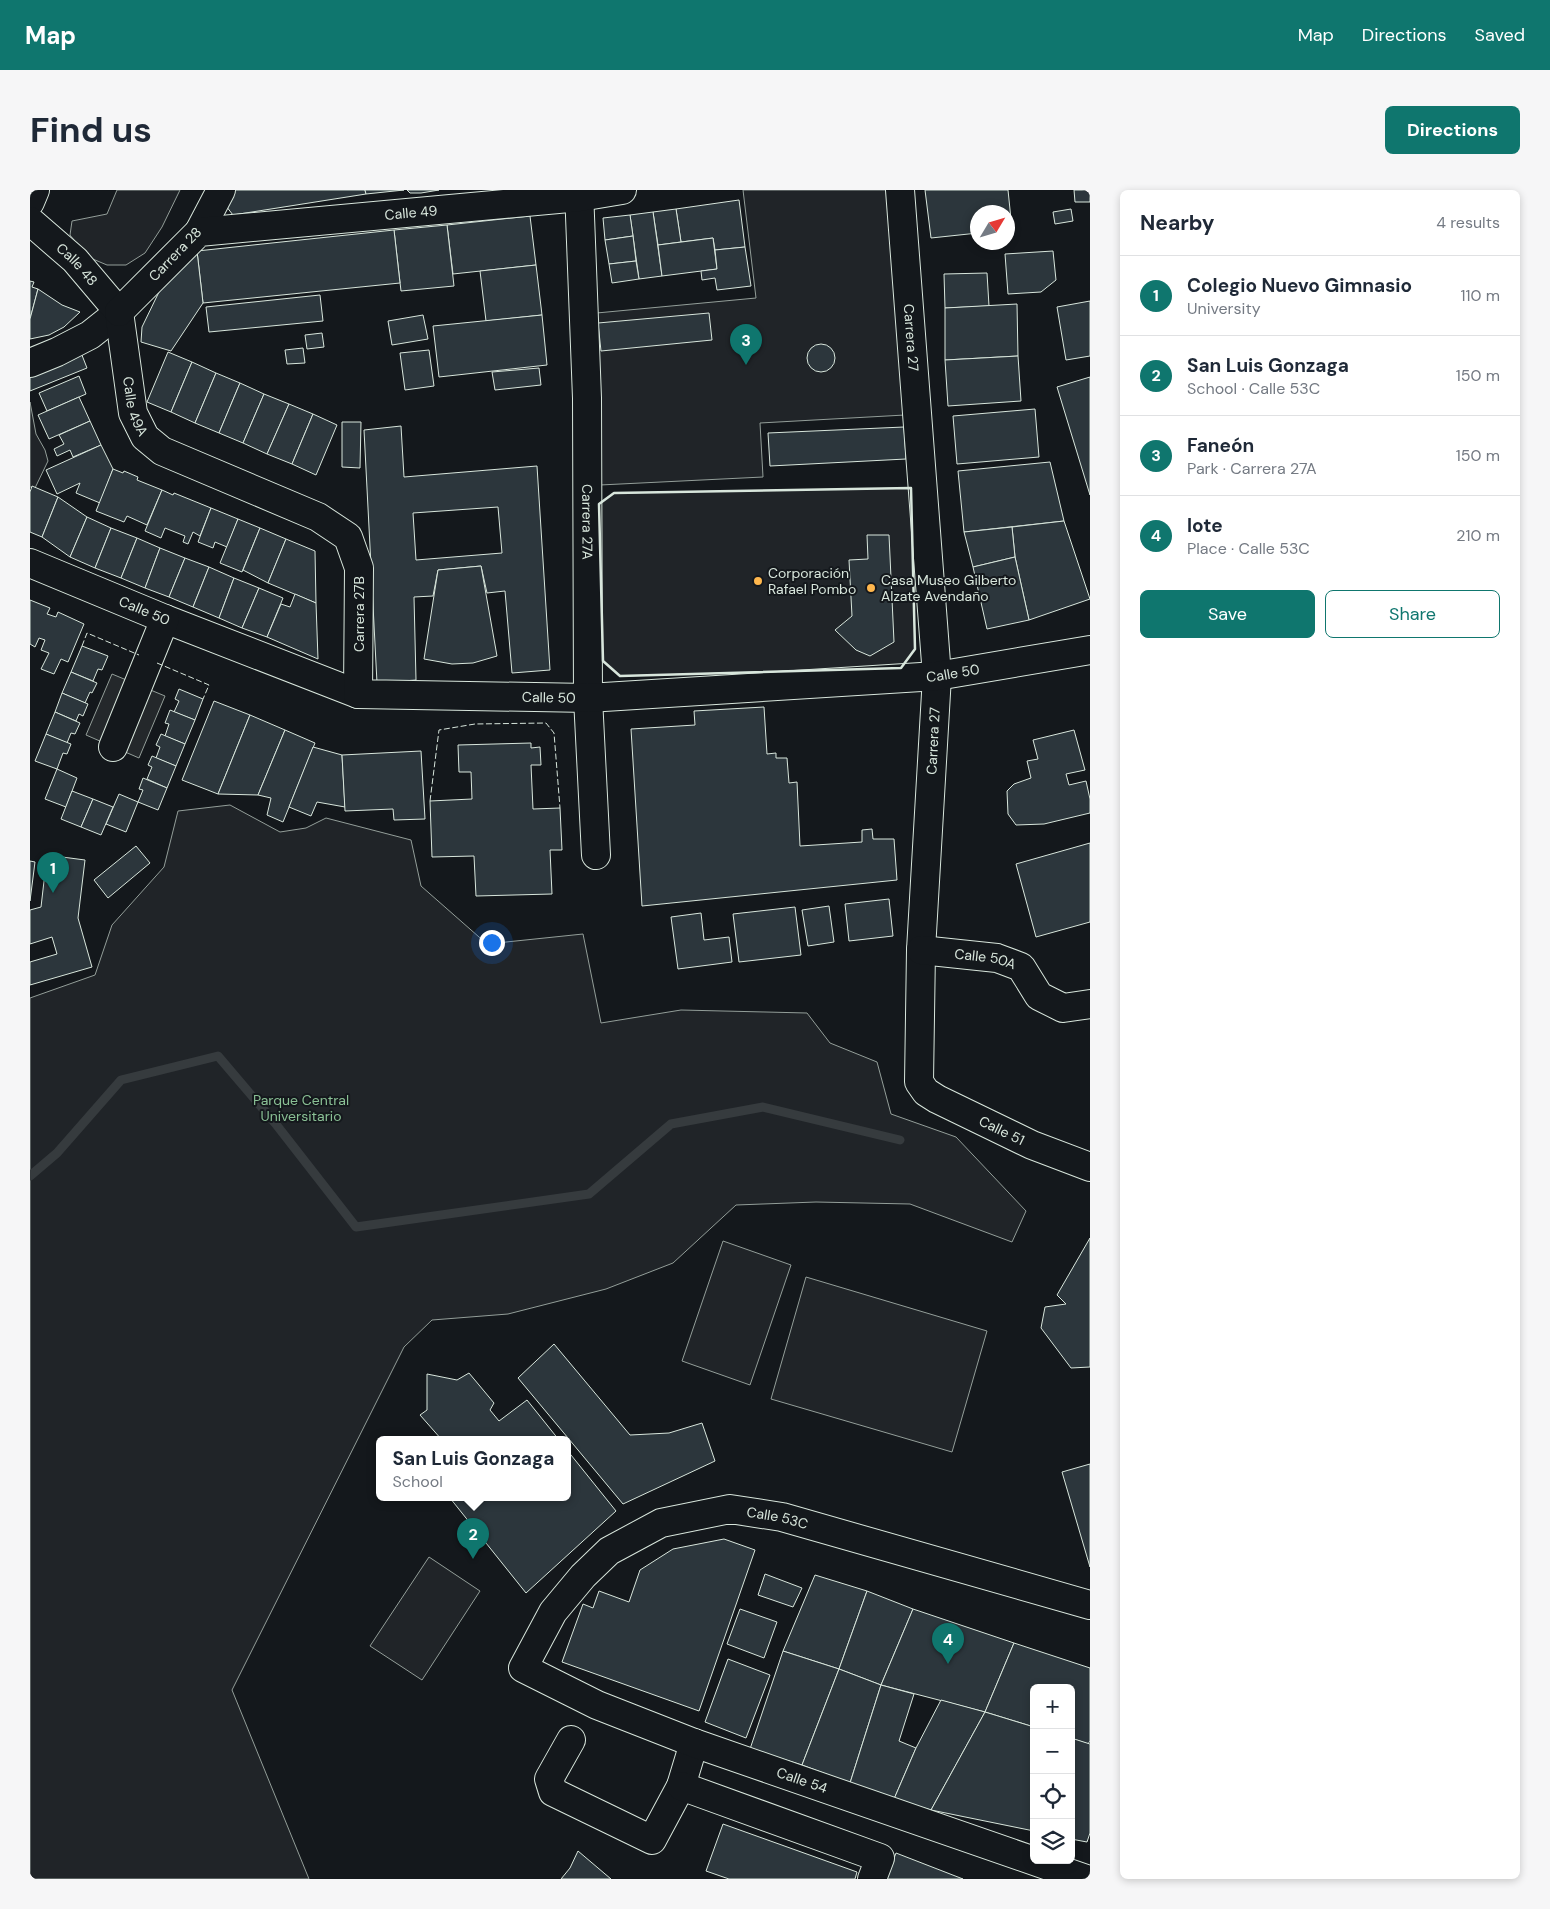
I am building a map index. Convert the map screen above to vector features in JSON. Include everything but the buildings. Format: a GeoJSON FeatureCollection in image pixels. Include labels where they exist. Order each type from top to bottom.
{"type":"FeatureCollection","features":[{"type":"Feature","properties":{"kind":"street"},"geometry":{"type":"LineString","coordinates":[[30,202],[35,190]]}},
{"type":"Feature","properties":{"kind":"street","name":"Carrera 28"},"geometry":{"type":"LineString","coordinates":[[119,312],[199,232],[221,190]]}},
{"type":"Feature","properties":{"kind":"street","name":"Calle 49"},"geometry":{"type":"LineString","coordinates":[[199,232],[622,190]]}},
{"type":"Feature","properties":{"kind":"street","name":"Carrera 27"},"geometry":{"type":"LineString","coordinates":[[900,190],[937,676],[921,950],[920,1082]]}},
{"type":"Feature","properties":{"kind":"street","name":"Carrera 27A"},"geometry":{"type":"LineString","coordinates":[[580,193],[586,398],[588,698],[596,855]]}},
{"type":"Feature","properties":{"kind":"street","name":"Calle 48"},"geometry":{"type":"LineString","coordinates":[[30,221],[75,260],[119,312]]}},
{"type":"Feature","properties":{"kind":"street"},"geometry":{"type":"LineString","coordinates":[[30,363],[90,335],[119,312]]}},
{"type":"Feature","properties":{"kind":"street","name":"Calle 49A"},"geometry":{"type":"LineString","coordinates":[[119,312],[133,413],[145,437],[162,451],[318,516],[348,537]]}},
{"type":"Feature","properties":{"kind":"street","name":"Carrera 27B"},"geometry":{"type":"LineString","coordinates":[[348,537],[359,568],[358,694]]}},
{"type":"Feature","properties":{"kind":"street","name":"Calle 50"},"geometry":{"type":"LineString","coordinates":[[30,563],[358,694],[588,698],[937,676],[1090,650]]}},
{"type":"Feature","properties":{"kind":"street"},"geometry":{"type":"LineString","coordinates":[[113,747],[165,618]]}},
{"type":"Feature","properties":{"kind":"street","name":"Calle 50A"},"geometry":{"type":"LineString","coordinates":[[921,950],[997,958],[1021,967],[1039,996],[1063,1008],[1090,1004]]}},
{"type":"Feature","properties":{"kind":"street","name":"Calle 51"},"geometry":{"type":"LineString","coordinates":[[920,1082],[926,1092],[937,1099],[1032,1145],[1090,1167]]}},
{"type":"Feature","properties":{"kind":"street","name":"Calle 53C"},"geometry":{"type":"LineString","coordinates":[[523,1668],[553,1612],[583,1576],[609,1551],[661,1523],[730,1509],[782,1517],[1090,1605]]}},
{"type":"Feature","properties":{"kind":"street","name":"Calle 54"},"geometry":{"type":"LineString","coordinates":[[523,1668],[597,1704],[694,1743],[1086,1879]]}},
{"type":"Feature","properties":{"kind":"street"},"geometry":{"type":"LineString","coordinates":[[571,1740],[549,1779],[553,1792],[652,1840],[682,1786],[694,1743]]}},
{"type":"Feature","properties":{"kind":"street"},"geometry":{"type":"LineString","coordinates":[[682,1786],[880,1858],[872,1879]]}},
{"type":"Feature","properties":{"kind":"green space"},"geometry":{"type":"Polygon","coordinates":[[[117,190],[180,190],[162,227],[145,253],[126,265],[107,265],[88,257],[70,235],[72,221],[107,214],[117,190]]]}},
{"type":"Feature","properties":{"kind":"green space"},"geometry":{"type":"Polygon","coordinates":[[[743,190],[890,190],[905,415],[760,423],[763,477],[600,485],[586,314],[756,298],[743,190]]]}},
{"type":"Feature","properties":{"kind":"green space"},"geometry":{"type":"Polygon","coordinates":[[[30,402],[36,434],[45,450],[48,461],[35,488],[30,487],[30,402]]]}},
{"type":"Feature","properties":{"kind":"green space"},"geometry":{"type":"Polygon","coordinates":[[[911,488],[915,649],[901,668],[620,676],[603,661],[599,504],[614,493],[911,488]]]}},
{"type":"Feature","properties":{"kind":"green space","name":"Parque Central Universitario"},"geometry":{"type":"Polygon","coordinates":[[[230,805],[280,832],[306,828],[326,818],[411,840],[421,886],[487,944],[583,934],[601,1023],[681,1010],[807,1013],[830,1043],[877,1062],[891,1114],[956,1137],[1026,1211],[1012,1242],[910,1204],[816,1202],[736,1205],[673,1263],[606,1289],[508,1314],[432,1320],[404,1347],[232,1690],[309,1879],[30,1879],[30,998],[95,975],[112,925],[164,867],[178,811],[230,805]]]}},
{"type":"Feature","properties":{"kind":"green space"},"geometry":{"type":"Polygon","coordinates":[[[723,1241],[791,1265],[750,1385],[682,1361],[723,1241]]]}},
{"type":"Feature","properties":{"kind":"green space"},"geometry":{"type":"Polygon","coordinates":[[[806,1277],[987,1331],[952,1452],[771,1399],[806,1277]]]}},
{"type":"Feature","properties":{"kind":"green space"},"geometry":{"type":"Polygon","coordinates":[[[429,1557],[480,1591],[422,1680],[370,1646],[429,1557]]]}},
{"type":"Feature","properties":{"kind":"shaded area"},"geometry":{"type":"Polygon","coordinates":[[[112,674],[165,696],[139,758],[86,735],[112,674]]]}},
{"type":"Feature","properties":{"kind":"waterway"},"geometry":{"type":"LineString","coordinates":[[30,1176],[57,1153],[121,1080],[218,1056],[275,1123],[356,1227],[589,1194],[671,1124],[763,1107],[900,1140]]}},
{"type":"Feature","properties":{"kind":"fence"},"geometry":{"type":"LineString","coordinates":[[82,646],[87,633],[139,655]]}},
{"type":"Feature","properties":{"kind":"fence"},"geometry":{"type":"LineString","coordinates":[[157,663],[209,685],[203,699]]}},
{"type":"Feature","properties":{"kind":"fence"},"geometry":{"type":"LineString","coordinates":[[430,801],[439,730],[475,724],[546,723],[554,733],[560,808]]}},
{"type":"Feature","properties":{"kind":"wall"},"geometry":{"type":"LineString","coordinates":[[911,488],[915,649],[901,668],[620,676],[603,661],[599,504],[614,493],[911,488]]}},
{"type":"Feature","properties":{"kind":"place","name":"Faneón"},"geometry":{"type":"Point","coordinates":[746,365]}},
{"type":"Feature","properties":{"kind":"place","name":"Corporación Rafael Pombo"},"geometry":{"type":"Point","coordinates":[758,581]}},
{"type":"Feature","properties":{"kind":"place","name":"Casa Museo Gilberto Alzate Avendaño"},"geometry":{"type":"Point","coordinates":[871,588]}},
{"type":"Feature","properties":{"kind":"place","name":"Colegio Nuevo Gimnasio"},"geometry":{"type":"Point","coordinates":[53,893]}},
{"type":"Feature","properties":{"kind":"place","name":"San Luis Gonzaga"},"geometry":{"type":"Point","coordinates":[473,1559]}},
{"type":"Feature","properties":{"kind":"place","name":"lote"},"geometry":{"type":"Point","coordinates":[948,1664]}}]}
